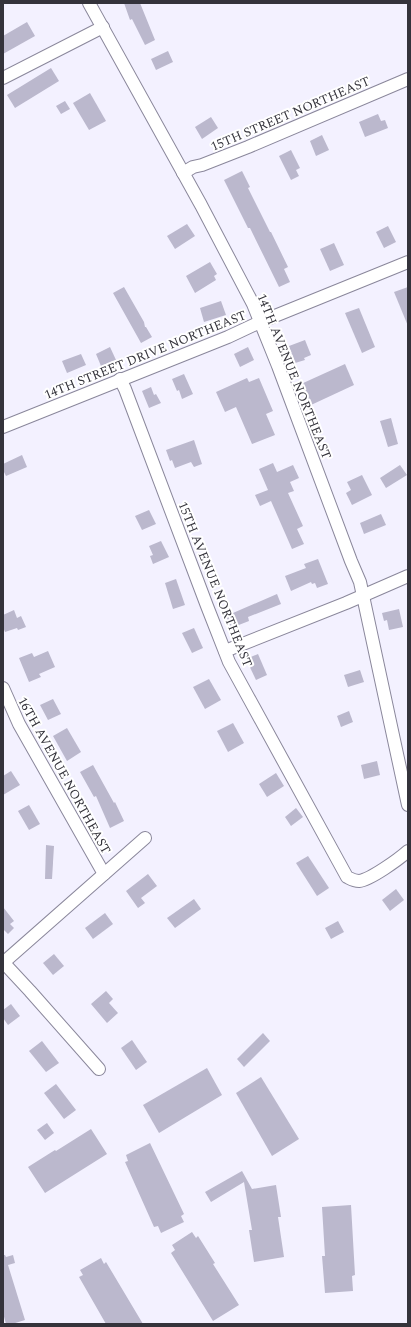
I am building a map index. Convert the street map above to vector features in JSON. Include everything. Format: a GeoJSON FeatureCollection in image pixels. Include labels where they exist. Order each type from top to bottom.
{"type":"FeatureCollection","features":[{"type":"Feature","properties":{"kind":"street"},"geometry":{"type":"LineString","coordinates":[[91,6],[104,3]]}},
{"type":"Feature","properties":{"kind":"street","name":"14TH AVENUE NORTHEAST"},"geometry":{"type":"LineString","coordinates":[[91,6],[253,304],[278,366],[364,595],[408,805]]}},
{"type":"Feature","properties":{"kind":"street"},"geometry":{"type":"LineString","coordinates":[[3,78],[103,27]]}},
{"type":"Feature","properties":{"kind":"street","name":"15TH STREET NORTHEAST"},"geometry":{"type":"LineString","coordinates":[[183,173],[193,167],[202,165],[408,79]]}},
{"type":"Feature","properties":{"kind":"street","name":"14TH STREET DRIVE NORTHEAST"},"geometry":{"type":"LineString","coordinates":[[3,427],[228,337],[260,322],[408,262]]}},
{"type":"Feature","properties":{"kind":"street","name":"15TH AVENUE NORTHEAST"},"geometry":{"type":"LineString","coordinates":[[120,379],[225,651],[347,877],[353,880],[364,880],[400,857],[408,850]]}},
{"type":"Feature","properties":{"kind":"street"},"geometry":{"type":"LineString","coordinates":[[225,651],[408,576]]}},
{"type":"Feature","properties":{"kind":"street","name":"16TH AVENUE NORTHEAST"},"geometry":{"type":"LineString","coordinates":[[3,688],[19,724],[104,874]]}},
{"type":"Feature","properties":{"kind":"street"},"geometry":{"type":"LineString","coordinates":[[99,1070],[30,991],[3,963],[145,838]]}},
{"type":"Feature","properties":{"kind":"building"},"geometry":{"type":"Polygon","coordinates":[[[124,3],[140,3],[155,40],[145,45],[132,19],[130,20],[124,3]]]}},
{"type":"Feature","properties":{"kind":"building"},"geometry":{"type":"Polygon","coordinates":[[[27,22],[35,36],[3,54],[3,36],[27,22]]]}},
{"type":"Feature","properties":{"kind":"building"},"geometry":{"type":"Polygon","coordinates":[[[168,51],[173,62],[156,70],[151,59],[168,51]]]}},
{"type":"Feature","properties":{"kind":"building"},"geometry":{"type":"Polygon","coordinates":[[[51,68],[59,81],[15,108],[7,95],[51,68]]]}},
{"type":"Feature","properties":{"kind":"building"},"geometry":{"type":"Polygon","coordinates":[[[90,93],[106,121],[89,130],[73,103],[90,93]]]}},
{"type":"Feature","properties":{"kind":"building"},"geometry":{"type":"Polygon","coordinates":[[[65,101],[70,109],[61,114],[56,106],[65,101]]]}},
{"type":"Feature","properties":{"kind":"building"},"geometry":{"type":"Polygon","coordinates":[[[378,114],[381,121],[385,120],[388,128],[365,137],[359,122],[378,114]]]}},
{"type":"Feature","properties":{"kind":"building"},"geometry":{"type":"Polygon","coordinates":[[[211,117],[218,128],[202,139],[195,127],[211,117]]]}},
{"type":"Feature","properties":{"kind":"building"},"geometry":{"type":"Polygon","coordinates":[[[322,135],[329,150],[316,156],[310,141],[322,135]]]}},
{"type":"Feature","properties":{"kind":"building"},"geometry":{"type":"Polygon","coordinates":[[[291,150],[300,168],[296,170],[299,176],[291,180],[279,156],[291,150]]]}},
{"type":"Feature","properties":{"kind":"building"},"geometry":{"type":"Polygon","coordinates":[[[242,171],[250,187],[248,188],[288,267],[284,269],[290,282],[279,287],[224,180],[242,171]]]}},
{"type":"Feature","properties":{"kind":"building"},"geometry":{"type":"Polygon","coordinates":[[[187,224],[195,236],[175,249],[167,236],[187,224]]]}},
{"type":"Feature","properties":{"kind":"building"},"geometry":{"type":"Polygon","coordinates":[[[388,226],[396,242],[384,248],[376,232],[388,226]]]}},
{"type":"Feature","properties":{"kind":"building"},"geometry":{"type":"Polygon","coordinates":[[[334,243],[344,265],[330,271],[320,249],[334,243]]]}},
{"type":"Feature","properties":{"kind":"building"},"geometry":{"type":"Polygon","coordinates":[[[210,262],[217,274],[214,276],[216,280],[195,293],[186,276],[210,262]]]}},
{"type":"Feature","properties":{"kind":"building"},"geometry":{"type":"Polygon","coordinates":[[[124,287],[144,322],[145,327],[152,337],[141,343],[113,293],[124,287]]]}},
{"type":"Feature","properties":{"kind":"building"},"geometry":{"type":"Polygon","coordinates":[[[408,287],[408,326],[394,292],[408,287]]]}},
{"type":"Feature","properties":{"kind":"building"},"geometry":{"type":"Polygon","coordinates":[[[221,301],[226,315],[204,322],[200,308],[221,301]]]}},
{"type":"Feature","properties":{"kind":"building"},"geometry":{"type":"Polygon","coordinates":[[[359,308],[375,347],[362,353],[345,313],[359,308]]]}},
{"type":"Feature","properties":{"kind":"building"},"geometry":{"type":"Polygon","coordinates":[[[305,340],[311,355],[304,358],[305,360],[295,363],[289,346],[305,340]]]}},
{"type":"Feature","properties":{"kind":"building"},"geometry":{"type":"Polygon","coordinates":[[[110,347],[116,360],[101,366],[96,354],[110,347]]]}},
{"type":"Feature","properties":{"kind":"building"},"geometry":{"type":"Polygon","coordinates":[[[248,347],[254,360],[240,367],[234,354],[248,347]]]}},
{"type":"Feature","properties":{"kind":"building"},"geometry":{"type":"Polygon","coordinates":[[[81,354],[86,365],[67,373],[62,361],[81,354]]]}},
{"type":"Feature","properties":{"kind":"building"},"geometry":{"type":"Polygon","coordinates":[[[345,364],[354,385],[311,405],[301,384],[345,364]]]}},
{"type":"Feature","properties":{"kind":"building"},"geometry":{"type":"Polygon","coordinates":[[[184,374],[193,394],[182,399],[179,390],[177,391],[172,379],[184,374]]]}},
{"type":"Feature","properties":{"kind":"building"},"geometry":{"type":"Polygon","coordinates":[[[247,378],[249,382],[259,378],[273,411],[266,414],[275,435],[252,444],[236,407],[225,412],[216,392],[247,378]]]}},
{"type":"Feature","properties":{"kind":"building"},"geometry":{"type":"Polygon","coordinates":[[[151,387],[154,395],[156,394],[161,403],[149,408],[142,391],[151,387]]]}},
{"type":"Feature","properties":{"kind":"building"},"geometry":{"type":"Polygon","coordinates":[[[391,418],[398,444],[388,447],[380,421],[391,418]]]}},
{"type":"Feature","properties":{"kind":"building"},"geometry":{"type":"Polygon","coordinates":[[[194,440],[202,464],[194,467],[191,462],[175,468],[172,460],[170,461],[166,450],[194,440]]]}},
{"type":"Feature","properties":{"kind":"building"},"geometry":{"type":"Polygon","coordinates":[[[22,455],[27,467],[6,476],[3,470],[3,464],[22,455]]]}},
{"type":"Feature","properties":{"kind":"building"},"geometry":{"type":"Polygon","coordinates":[[[273,463],[277,472],[293,465],[299,478],[290,482],[294,491],[288,493],[303,526],[297,529],[304,544],[292,549],[271,501],[260,506],[255,495],[268,490],[259,469],[273,463]]]}},
{"type":"Feature","properties":{"kind":"building"},"geometry":{"type":"Polygon","coordinates":[[[400,465],[407,475],[386,488],[380,478],[400,465]]]}},
{"type":"Feature","properties":{"kind":"building"},"geometry":{"type":"Polygon","coordinates":[[[362,475],[372,495],[352,505],[346,493],[351,490],[347,482],[362,475]]]}},
{"type":"Feature","properties":{"kind":"building"},"geometry":{"type":"Polygon","coordinates":[[[149,510],[156,524],[142,530],[135,516],[149,510]]]}},
{"type":"Feature","properties":{"kind":"building"},"geometry":{"type":"Polygon","coordinates":[[[381,514],[386,525],[364,534],[360,523],[381,514]]]}},
{"type":"Feature","properties":{"kind":"building"},"geometry":{"type":"Polygon","coordinates":[[[161,541],[169,557],[153,564],[150,556],[153,555],[149,546],[161,541]]]}},
{"type":"Feature","properties":{"kind":"building"},"geometry":{"type":"Polygon","coordinates":[[[318,559],[328,584],[317,588],[315,583],[312,584],[311,582],[291,591],[285,576],[306,568],[304,564],[318,559]]]}},
{"type":"Feature","properties":{"kind":"building"},"geometry":{"type":"Polygon","coordinates":[[[176,579],[185,605],[173,609],[165,583],[176,579]]]}},
{"type":"Feature","properties":{"kind":"building"},"geometry":{"type":"Polygon","coordinates":[[[277,594],[281,604],[248,617],[249,621],[231,628],[226,616],[277,594]]]}},
{"type":"Feature","properties":{"kind":"building"},"geometry":{"type":"Polygon","coordinates":[[[399,609],[403,627],[389,630],[387,620],[384,621],[382,613],[399,609]]]}},
{"type":"Feature","properties":{"kind":"building"},"geometry":{"type":"Polygon","coordinates":[[[14,610],[17,618],[21,616],[26,627],[5,632],[3,627],[3,615],[14,610]]]}},
{"type":"Feature","properties":{"kind":"building"},"geometry":{"type":"Polygon","coordinates":[[[194,628],[203,648],[192,653],[182,633],[194,628]]]}},
{"type":"Feature","properties":{"kind":"building"},"geometry":{"type":"Polygon","coordinates":[[[48,651],[55,667],[39,674],[41,677],[29,682],[19,658],[32,653],[34,657],[48,651]]]}},
{"type":"Feature","properties":{"kind":"building"},"geometry":{"type":"Polygon","coordinates":[[[258,654],[267,675],[256,680],[246,659],[258,654]]]}},
{"type":"Feature","properties":{"kind":"building"},"geometry":{"type":"Polygon","coordinates":[[[360,670],[364,682],[348,687],[344,675],[360,670]]]}},
{"type":"Feature","properties":{"kind":"building"},"geometry":{"type":"Polygon","coordinates":[[[209,679],[221,700],[205,709],[193,687],[209,679]]]}},
{"type":"Feature","properties":{"kind":"building"},"geometry":{"type":"Polygon","coordinates":[[[53,699],[61,714],[48,720],[40,705],[53,699]]]}},
{"type":"Feature","properties":{"kind":"building"},"geometry":{"type":"Polygon","coordinates":[[[349,711],[353,722],[341,727],[337,716],[349,711]]]}},
{"type":"Feature","properties":{"kind":"building"},"geometry":{"type":"Polygon","coordinates":[[[233,723],[244,743],[228,752],[217,731],[233,723]]]}},
{"type":"Feature","properties":{"kind":"building"},"geometry":{"type":"Polygon","coordinates":[[[67,728],[81,752],[67,761],[53,736],[67,728]]]}},
{"type":"Feature","properties":{"kind":"building"},"geometry":{"type":"Polygon","coordinates":[[[377,761],[380,775],[364,779],[361,765],[377,761]]]}},
{"type":"Feature","properties":{"kind":"building"},"geometry":{"type":"Polygon","coordinates":[[[93,765],[114,803],[115,802],[124,821],[110,828],[96,796],[94,797],[80,772],[93,765]]]}},
{"type":"Feature","properties":{"kind":"building"},"geometry":{"type":"Polygon","coordinates":[[[11,771],[20,785],[3,795],[3,776],[11,771]]]}},
{"type":"Feature","properties":{"kind":"building"},"geometry":{"type":"Polygon","coordinates":[[[276,773],[284,786],[267,797],[259,784],[276,773]]]}},
{"type":"Feature","properties":{"kind":"building"},"geometry":{"type":"Polygon","coordinates":[[[29,805],[40,824],[29,830],[18,811],[29,805]]]}},
{"type":"Feature","properties":{"kind":"building"},"geometry":{"type":"Polygon","coordinates":[[[296,808],[303,817],[291,826],[285,817],[296,808]]]}},
{"type":"Feature","properties":{"kind":"building"},"geometry":{"type":"Polygon","coordinates":[[[46,845],[54,846],[52,879],[45,879],[46,845]]]}},
{"type":"Feature","properties":{"kind":"building"},"geometry":{"type":"Polygon","coordinates":[[[308,856],[329,888],[317,896],[296,863],[308,856]]]}},
{"type":"Feature","properties":{"kind":"building"},"geometry":{"type":"Polygon","coordinates":[[[148,874],[157,886],[141,898],[145,903],[138,908],[126,891],[148,874]]]}},
{"type":"Feature","properties":{"kind":"building"},"geometry":{"type":"Polygon","coordinates":[[[396,889],[404,900],[390,911],[382,900],[396,889]]]}},
{"type":"Feature","properties":{"kind":"building"},"geometry":{"type":"Polygon","coordinates":[[[194,899],[201,909],[175,928],[167,918],[194,899]]]}},
{"type":"Feature","properties":{"kind":"building"},"geometry":{"type":"Polygon","coordinates":[[[3,907],[14,921],[10,924],[14,928],[8,934],[3,929],[3,907]]]}},
{"type":"Feature","properties":{"kind":"building"},"geometry":{"type":"Polygon","coordinates":[[[105,913],[113,924],[93,939],[85,928],[105,913]]]}},
{"type":"Feature","properties":{"kind":"building"},"geometry":{"type":"Polygon","coordinates":[[[338,921],[344,932],[331,939],[325,928],[338,921]]]}},
{"type":"Feature","properties":{"kind":"building"},"geometry":{"type":"Polygon","coordinates":[[[54,954],[64,966],[53,975],[43,963],[54,954]]]}},
{"type":"Feature","properties":{"kind":"building"},"geometry":{"type":"Polygon","coordinates":[[[106,991],[113,999],[109,1003],[118,1013],[107,1023],[91,1004],[106,991]]]}},
{"type":"Feature","properties":{"kind":"building"},"geometry":{"type":"Polygon","coordinates":[[[11,1004],[20,1016],[8,1025],[3,1018],[3,1010],[11,1004]]]}},
{"type":"Feature","properties":{"kind":"building"},"geometry":{"type":"Polygon","coordinates":[[[263,1033],[270,1041],[244,1067],[237,1059],[263,1033]]]}},
{"type":"Feature","properties":{"kind":"building"},"geometry":{"type":"Polygon","coordinates":[[[132,1040],[147,1062],[136,1070],[121,1048],[132,1040]]]}},
{"type":"Feature","properties":{"kind":"building"},"geometry":{"type":"Polygon","coordinates":[[[42,1041],[59,1063],[46,1072],[29,1051],[42,1041]]]}},
{"type":"Feature","properties":{"kind":"building"},"geometry":{"type":"Polygon","coordinates":[[[207,1068],[222,1095],[159,1133],[143,1105],[207,1068]]]}},
{"type":"Feature","properties":{"kind":"building"},"geometry":{"type":"Polygon","coordinates":[[[261,1077],[299,1139],[272,1156],[236,1093],[261,1077]]]}},
{"type":"Feature","properties":{"kind":"building"},"geometry":{"type":"Polygon","coordinates":[[[56,1084],[76,1110],[64,1119],[44,1093],[56,1084]]]}},
{"type":"Feature","properties":{"kind":"building"},"geometry":{"type":"Polygon","coordinates":[[[47,1123],[54,1133],[45,1140],[37,1130],[47,1123]]]}},
{"type":"Feature","properties":{"kind":"building"},"geometry":{"type":"Polygon","coordinates":[[[91,1129],[107,1154],[45,1193],[28,1167],[91,1129]]]}},
{"type":"Feature","properties":{"kind":"building"},"geometry":{"type":"Polygon","coordinates":[[[150,1143],[184,1214],[181,1216],[184,1222],[161,1233],[158,1226],[154,1227],[125,1162],[128,1161],[126,1155],[150,1143]]]}},
{"type":"Feature","properties":{"kind":"building"},"geometry":{"type":"Polygon","coordinates":[[[242,1171],[252,1189],[276,1185],[281,1217],[278,1217],[284,1257],[254,1262],[249,1230],[252,1230],[244,1182],[211,1202],[205,1192],[242,1171]]]}},
{"type":"Feature","properties":{"kind":"building"},"geometry":{"type":"Polygon","coordinates":[[[351,1205],[355,1275],[352,1276],[353,1291],[325,1293],[322,1256],[325,1256],[322,1207],[351,1205]]]}},
{"type":"Feature","properties":{"kind":"building"},"geometry":{"type":"Polygon","coordinates":[[[192,1232],[196,1238],[198,1236],[215,1263],[213,1264],[239,1305],[213,1321],[171,1253],[175,1250],[172,1245],[192,1232]]]}},
{"type":"Feature","properties":{"kind":"building"},"geometry":{"type":"Polygon","coordinates":[[[3,1255],[6,1257],[13,1255],[15,1263],[8,1265],[25,1320],[12,1324],[6,1324],[3,1313],[3,1255]]]}},
{"type":"Feature","properties":{"kind":"building"},"geometry":{"type":"Polygon","coordinates":[[[101,1258],[104,1264],[106,1262],[143,1324],[106,1324],[79,1277],[83,1275],[80,1270],[101,1258]]]}}]}
